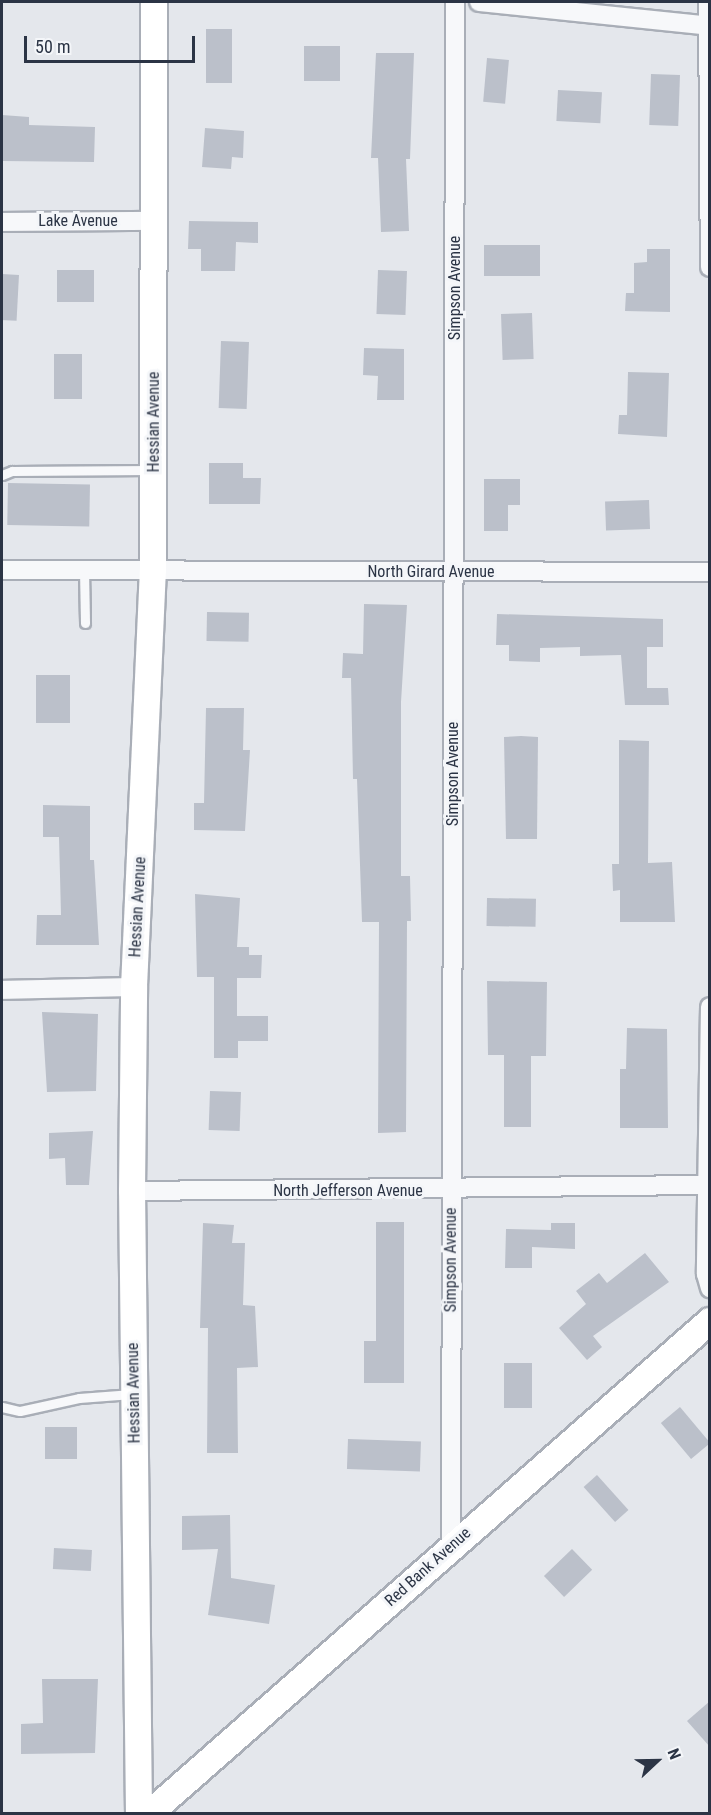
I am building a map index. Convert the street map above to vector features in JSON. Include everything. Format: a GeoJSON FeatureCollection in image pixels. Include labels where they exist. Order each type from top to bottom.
{"type":"FeatureCollection","features":[{"type":"Feature","properties":{"kind":"main road","name":"Hessian Avenue"},"geometry":{"type":"LineString","coordinates":[[140,1814],[132,1191],[134,987],[153,570],[154,2]]}},
{"type":"Feature","properties":{"kind":"main road","name":"Red Bank Avenue"},"geometry":{"type":"LineString","coordinates":[[148,1814],[710,1321]]}},
{"type":"Feature","properties":{"kind":"street","name":"Simpson Avenue"},"geometry":{"type":"LineString","coordinates":[[451,1546],[455,2]]}},
{"type":"Feature","properties":{"kind":"street"},"geometry":{"type":"LineString","coordinates":[[479,2],[519,4],[709,26]]}},
{"type":"Feature","properties":{"kind":"street"},"geometry":{"type":"LineString","coordinates":[[708,2],[710,267]]}},
{"type":"Feature","properties":{"kind":"street","name":"Lake Avenue"},"geometry":{"type":"LineString","coordinates":[[2,222],[155,221]]}},
{"type":"Feature","properties":{"kind":"street","name":"North Girard Avenue"},"geometry":{"type":"LineString","coordinates":[[2,570],[710,572]]}},
{"type":"Feature","properties":{"kind":"street"},"geometry":{"type":"LineString","coordinates":[[2,990],[134,987]]}},
{"type":"Feature","properties":{"kind":"street"},"geometry":{"type":"LineString","coordinates":[[710,1007],[706,1274],[710,1288]]}},
{"type":"Feature","properties":{"kind":"street","name":"North Jefferson Avenue"},"geometry":{"type":"LineString","coordinates":[[132,1191],[451,1190],[708,1185]]}},
{"type":"Feature","properties":{"kind":"lane"},"geometry":{"type":"LineString","coordinates":[[2,475],[12,471],[154,470]]}},
{"type":"Feature","properties":{"kind":"lane"},"geometry":{"type":"LineString","coordinates":[[84,570],[85,623]]}},
{"type":"Feature","properties":{"kind":"lane"},"geometry":{"type":"LineString","coordinates":[[2,1407],[20,1411],[79,1398],[134,1394]]}},
{"type":"Feature","properties":{"kind":"building"},"geometry":{"type":"Polygon","coordinates":[[[206,29],[232,29],[232,83],[206,83],[206,29]]]}},
{"type":"Feature","properties":{"kind":"building"},"geometry":{"type":"Polygon","coordinates":[[[304,46],[340,46],[340,81],[304,81],[304,46]]]}},
{"type":"Feature","properties":{"kind":"building"},"geometry":{"type":"Polygon","coordinates":[[[376,53],[414,53],[410,159],[406,159],[409,231],[381,232],[378,158],[371,158],[376,53]]]}},
{"type":"Feature","properties":{"kind":"building"},"geometry":{"type":"Polygon","coordinates":[[[487,58],[509,60],[505,104],[483,102],[487,58]]]}},
{"type":"Feature","properties":{"kind":"building"},"geometry":{"type":"Polygon","coordinates":[[[651,74],[680,75],[678,126],[649,125],[651,74]]]}},
{"type":"Feature","properties":{"kind":"building"},"geometry":{"type":"Polygon","coordinates":[[[558,90],[602,92],[600,123],[556,121],[558,90]]]}},
{"type":"Feature","properties":{"kind":"building"},"geometry":{"type":"Polygon","coordinates":[[[2,115],[29,117],[29,125],[95,127],[94,162],[2,161],[2,115]]]}},
{"type":"Feature","properties":{"kind":"building"},"geometry":{"type":"Polygon","coordinates":[[[205,128],[244,131],[243,158],[232,157],[231,169],[202,167],[205,128]]]}},
{"type":"Feature","properties":{"kind":"building"},"geometry":{"type":"Polygon","coordinates":[[[189,221],[258,222],[258,243],[236,242],[235,271],[201,271],[201,249],[188,249],[189,221]]]}},
{"type":"Feature","properties":{"kind":"building"},"geometry":{"type":"Polygon","coordinates":[[[484,245],[540,245],[540,276],[484,276],[484,245]]]}},
{"type":"Feature","properties":{"kind":"building"},"geometry":{"type":"Polygon","coordinates":[[[647,249],[670,249],[670,312],[625,311],[626,293],[634,293],[634,263],[647,262],[647,249]]]}},
{"type":"Feature","properties":{"kind":"building"},"geometry":{"type":"Polygon","coordinates":[[[57,270],[94,270],[94,302],[57,302],[57,270]]]}},
{"type":"Feature","properties":{"kind":"building"},"geometry":{"type":"Polygon","coordinates":[[[378,270],[407,271],[405,315],[376,314],[378,270]]]}},
{"type":"Feature","properties":{"kind":"building"},"geometry":{"type":"Polygon","coordinates":[[[2,274],[19,275],[17,321],[2,320],[2,274]]]}},
{"type":"Feature","properties":{"kind":"building"},"geometry":{"type":"Polygon","coordinates":[[[532,313],[534,359],[503,360],[501,314],[532,313]]]}},
{"type":"Feature","properties":{"kind":"building"},"geometry":{"type":"Polygon","coordinates":[[[221,341],[249,342],[247,409],[219,408],[221,341]]]}},
{"type":"Feature","properties":{"kind":"building"},"geometry":{"type":"Polygon","coordinates":[[[364,348],[404,349],[404,400],[377,400],[378,376],[363,375],[364,348]]]}},
{"type":"Feature","properties":{"kind":"building"},"geometry":{"type":"Polygon","coordinates":[[[54,354],[82,354],[82,399],[54,399],[54,354]]]}},
{"type":"Feature","properties":{"kind":"building"},"geometry":{"type":"Polygon","coordinates":[[[628,372],[669,373],[667,437],[618,434],[619,415],[627,415],[628,372]]]}},
{"type":"Feature","properties":{"kind":"building"},"geometry":{"type":"Polygon","coordinates":[[[209,463],[243,463],[243,478],[261,478],[260,504],[209,504],[209,463]]]}},
{"type":"Feature","properties":{"kind":"building"},"geometry":{"type":"Polygon","coordinates":[[[484,479],[520,479],[520,505],[508,505],[508,531],[484,531],[484,479]]]}},
{"type":"Feature","properties":{"kind":"building"},"geometry":{"type":"Polygon","coordinates":[[[8,483],[90,484],[89,526],[7,525],[8,483]]]}},
{"type":"Feature","properties":{"kind":"building"},"geometry":{"type":"Polygon","coordinates":[[[649,500],[650,529],[606,531],[605,502],[649,500]]]}},
{"type":"Feature","properties":{"kind":"building"},"geometry":{"type":"Polygon","coordinates":[[[364,604],[407,605],[401,702],[401,876],[410,876],[411,921],[407,921],[406,1132],[378,1133],[379,922],[362,922],[357,779],[353,779],[351,678],[342,678],[343,653],[363,654],[364,604]]]}},
{"type":"Feature","properties":{"kind":"building"},"geometry":{"type":"Polygon","coordinates":[[[207,612],[249,613],[248,642],[206,641],[207,612]]]}},
{"type":"Feature","properties":{"kind":"building"},"geometry":{"type":"Polygon","coordinates":[[[497,614],[663,619],[663,647],[647,647],[647,688],[668,688],[669,705],[625,705],[621,655],[580,656],[580,647],[540,648],[540,662],[509,661],[509,645],[496,645],[497,614]]]}},
{"type":"Feature","properties":{"kind":"building"},"geometry":{"type":"Polygon","coordinates":[[[36,675],[70,675],[70,723],[36,723],[36,675]]]}},
{"type":"Feature","properties":{"kind":"building"},"geometry":{"type":"Polygon","coordinates":[[[206,708],[244,708],[243,750],[250,750],[245,831],[194,830],[194,803],[204,803],[206,708]]]}},
{"type":"Feature","properties":{"kind":"building"},"geometry":{"type":"Polygon","coordinates":[[[504,737],[538,737],[537,839],[506,839],[504,737]]]}},
{"type":"Feature","properties":{"kind":"building"},"geometry":{"type":"Polygon","coordinates":[[[619,740],[649,741],[648,863],[672,862],[675,922],[620,922],[620,890],[613,891],[612,864],[619,864],[619,740]]]}},
{"type":"Feature","properties":{"kind":"building"},"geometry":{"type":"Polygon","coordinates":[[[43,805],[90,806],[90,860],[94,860],[99,945],[36,945],[37,915],[61,915],[59,837],[43,837],[43,805]]]}},
{"type":"Feature","properties":{"kind":"building"},"geometry":{"type":"Polygon","coordinates":[[[195,894],[240,898],[237,947],[249,947],[249,955],[262,955],[261,978],[237,978],[237,1016],[268,1016],[268,1041],[238,1041],[238,1058],[214,1058],[214,977],[197,977],[195,894]]]}},
{"type":"Feature","properties":{"kind":"building"},"geometry":{"type":"Polygon","coordinates":[[[487,898],[536,899],[536,927],[487,926],[487,898]]]}},
{"type":"Feature","properties":{"kind":"building"},"geometry":{"type":"Polygon","coordinates":[[[487,981],[547,982],[546,1056],[531,1056],[531,1127],[504,1127],[504,1055],[488,1055],[487,981]]]}},
{"type":"Feature","properties":{"kind":"building"},"geometry":{"type":"Polygon","coordinates":[[[42,1012],[98,1014],[96,1091],[47,1092],[42,1012]]]}},
{"type":"Feature","properties":{"kind":"building"},"geometry":{"type":"Polygon","coordinates":[[[627,1028],[667,1029],[668,1128],[620,1128],[620,1069],[626,1069],[627,1028]]]}},
{"type":"Feature","properties":{"kind":"building"},"geometry":{"type":"Polygon","coordinates":[[[210,1091],[241,1092],[240,1131],[209,1130],[210,1091]]]}},
{"type":"Feature","properties":{"kind":"building"},"geometry":{"type":"Polygon","coordinates":[[[93,1131],[89,1185],[66,1185],[65,1158],[49,1159],[49,1133],[93,1131]]]}},
{"type":"Feature","properties":{"kind":"building"},"geometry":{"type":"Polygon","coordinates":[[[376,1222],[404,1222],[404,1383],[364,1383],[364,1341],[376,1341],[376,1222]]]}},
{"type":"Feature","properties":{"kind":"building"},"geometry":{"type":"Polygon","coordinates":[[[203,1223],[234,1225],[232,1243],[245,1243],[243,1305],[255,1306],[258,1367],[237,1368],[238,1453],[207,1453],[208,1328],[200,1328],[203,1223]]]}},
{"type":"Feature","properties":{"kind":"building"},"geometry":{"type":"Polygon","coordinates":[[[551,1223],[575,1223],[575,1249],[532,1247],[532,1268],[505,1268],[506,1229],[551,1230],[551,1223]]]}},
{"type":"Feature","properties":{"kind":"building"},"geometry":{"type":"Polygon","coordinates":[[[645,1253],[669,1282],[593,1336],[602,1347],[587,1360],[559,1328],[586,1304],[576,1291],[599,1273],[607,1283],[645,1253]]]}},
{"type":"Feature","properties":{"kind":"building"},"geometry":{"type":"Polygon","coordinates":[[[504,1363],[532,1363],[532,1408],[504,1408],[504,1363]]]}},
{"type":"Feature","properties":{"kind":"building"},"geometry":{"type":"Polygon","coordinates":[[[680,1407],[710,1443],[691,1459],[661,1423],[680,1407]]]}},
{"type":"Feature","properties":{"kind":"building"},"geometry":{"type":"Polygon","coordinates":[[[45,1427],[77,1427],[77,1459],[45,1459],[45,1427]]]}},
{"type":"Feature","properties":{"kind":"building"},"geometry":{"type":"Polygon","coordinates":[[[348,1439],[421,1442],[420,1472],[347,1469],[348,1439]]]}},
{"type":"Feature","properties":{"kind":"building"},"geometry":{"type":"Polygon","coordinates":[[[597,1475],[628,1510],[615,1522],[584,1487],[597,1475]]]}},
{"type":"Feature","properties":{"kind":"building"},"geometry":{"type":"Polygon","coordinates":[[[230,1515],[231,1578],[275,1585],[269,1624],[208,1615],[218,1549],[182,1550],[182,1516],[230,1515]]]}},
{"type":"Feature","properties":{"kind":"building"},"geometry":{"type":"Polygon","coordinates":[[[54,1548],[92,1550],[91,1571],[53,1569],[54,1548]]]}},
{"type":"Feature","properties":{"kind":"building"},"geometry":{"type":"Polygon","coordinates":[[[572,1549],[592,1570],[564,1597],[544,1576],[572,1549]]]}},
{"type":"Feature","properties":{"kind":"building"},"geometry":{"type":"Polygon","coordinates":[[[42,1679],[98,1679],[95,1753],[21,1754],[21,1724],[43,1723],[42,1679]]]}},
{"type":"Feature","properties":{"kind":"building"},"geometry":{"type":"Polygon","coordinates":[[[710,1701],[710,1747],[687,1721],[710,1701]]]}}]}
